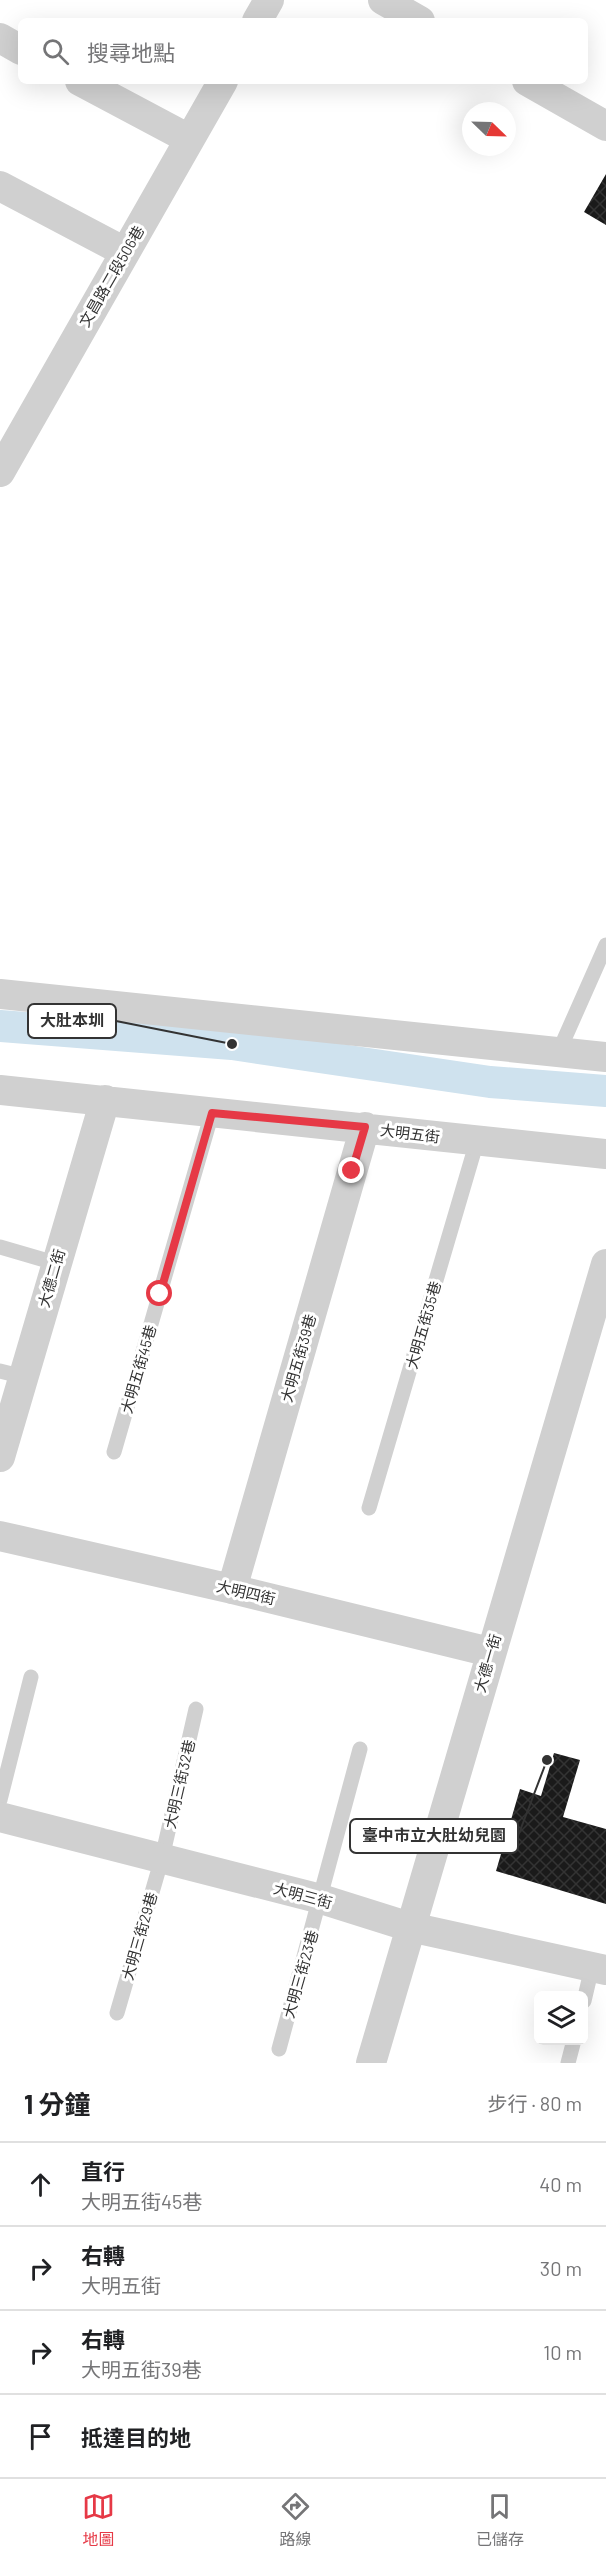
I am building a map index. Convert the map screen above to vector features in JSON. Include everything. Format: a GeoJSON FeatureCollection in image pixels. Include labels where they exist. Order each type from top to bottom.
{"type":"FeatureCollection","features":[{"type":"Feature","properties":{"kind":"street"},"geometry":{"type":"LineString","coordinates":[[259,18],[269,0]]}},
{"type":"Feature","properties":{"kind":"street"},"geometry":{"type":"LineString","coordinates":[[383,0],[415,18]]}},
{"type":"Feature","properties":{"kind":"street"},"geometry":{"type":"LineString","coordinates":[[0,39],[18,48]]}},
{"type":"Feature","properties":{"kind":"street"},"geometry":{"type":"LineString","coordinates":[[86,84],[189,139]]}},
{"type":"Feature","properties":{"kind":"street","name":"文昌路二段506巷"},"geometry":{"type":"LineString","coordinates":[[0,472],[220,84]]}},
{"type":"Feature","properties":{"kind":"street"},"geometry":{"type":"LineString","coordinates":[[532,84],[606,126]]}},
{"type":"Feature","properties":{"kind":"street"},"geometry":{"type":"LineString","coordinates":[[0,186],[125,252]]}},
{"type":"Feature","properties":{"kind":"street"},"geometry":{"type":"LineString","coordinates":[[0,994],[606,1057]]}},
{"type":"Feature","properties":{"kind":"street","name":"大明五街"},"geometry":{"type":"LineString","coordinates":[[0,1090],[606,1154]]}},
{"type":"Feature","properties":{"kind":"street","name":"大德二街"},"geometry":{"type":"LineString","coordinates":[[0,1457],[12,1374],[56,1263],[105,1100]]}},
{"type":"Feature","properties":{"kind":"street","name":"大明五街39巷"},"geometry":{"type":"LineString","coordinates":[[232,1589],[365,1127]]}},
{"type":"Feature","properties":{"kind":"street","name":"大德一街"},"geometry":{"type":"LineString","coordinates":[[370,2063],[606,1264]]}},
{"type":"Feature","properties":{"kind":"street","name":"大明四街"},"geometry":{"type":"LineString","coordinates":[[0,1536],[232,1589],[490,1652]]}},
{"type":"Feature","properties":{"kind":"street","name":"大明三街"},"geometry":{"type":"LineString","coordinates":[[0,1818],[321,1899],[410,1927],[599,1968]]}},
{"type":"Feature","properties":{"kind":"lane"},"geometry":{"type":"LineString","coordinates":[[558,1051],[606,945]]}},
{"type":"Feature","properties":{"kind":"lane","name":"大明五街45巷"},"geometry":{"type":"LineString","coordinates":[[114,1452],[212,1113]]}},
{"type":"Feature","properties":{"kind":"lane","name":"大明五街35巷"},"geometry":{"type":"LineString","coordinates":[[369,1508],[477,1141]]}},
{"type":"Feature","properties":{"kind":"lane"},"geometry":{"type":"LineString","coordinates":[[0,1247],[56,1263]]}},
{"type":"Feature","properties":{"kind":"lane"},"geometry":{"type":"LineString","coordinates":[[0,1800],[31,1677]]}},
{"type":"Feature","properties":{"kind":"lane","name":"大明三街32巷"},"geometry":{"type":"LineString","coordinates":[[162,1858],[196,1709]]}},
{"type":"Feature","properties":{"kind":"lane","name":"大明三街23巷"},"geometry":{"type":"LineString","coordinates":[[279,2049],[360,1749]]}},
{"type":"Feature","properties":{"kind":"lane","name":"大明三街29巷"},"geometry":{"type":"LineString","coordinates":[[117,2013],[162,1858]]}},
{"type":"Feature","properties":{"kind":"lane"},"geometry":{"type":"LineString","coordinates":[[588,1992],[599,1968]]}},
{"type":"Feature","properties":{"kind":"lane"},"geometry":{"type":"LineString","coordinates":[[568,2063],[573,2045]]}},
{"type":"Feature","properties":{"kind":"building"},"geometry":{"type":"Polygon","coordinates":[[[606,174],[606,225],[584,212],[606,174]]]}},
{"type":"Feature","properties":{"kind":"building"},"geometry":{"type":"Polygon","coordinates":[[[554,1753],[580,1760],[563,1817],[606,1829],[606,1904],[496,1871],[520,1789],[541,1796],[554,1753]]]}},
{"type":"Feature","properties":{"kind":"waterway"},"geometry":{"type":"LineString","coordinates":[[0,1026],[232,1044],[490,1082],[606,1091]]}},
{"type":"Feature","properties":{"kind":"place","name":"大肚本圳"},"geometry":{"type":"Point","coordinates":[232,1044]}},
{"type":"Feature","properties":{"kind":"place","name":"臺中市立大肚幼兒園"},"geometry":{"type":"Point","coordinates":[547,1760]}},
{"type":"Feature","properties":{"kind":"route"},"geometry":{"type":"LineString","coordinates":[[160,1294],[212,1113],[365,1127],[352,1171]]}}]}
